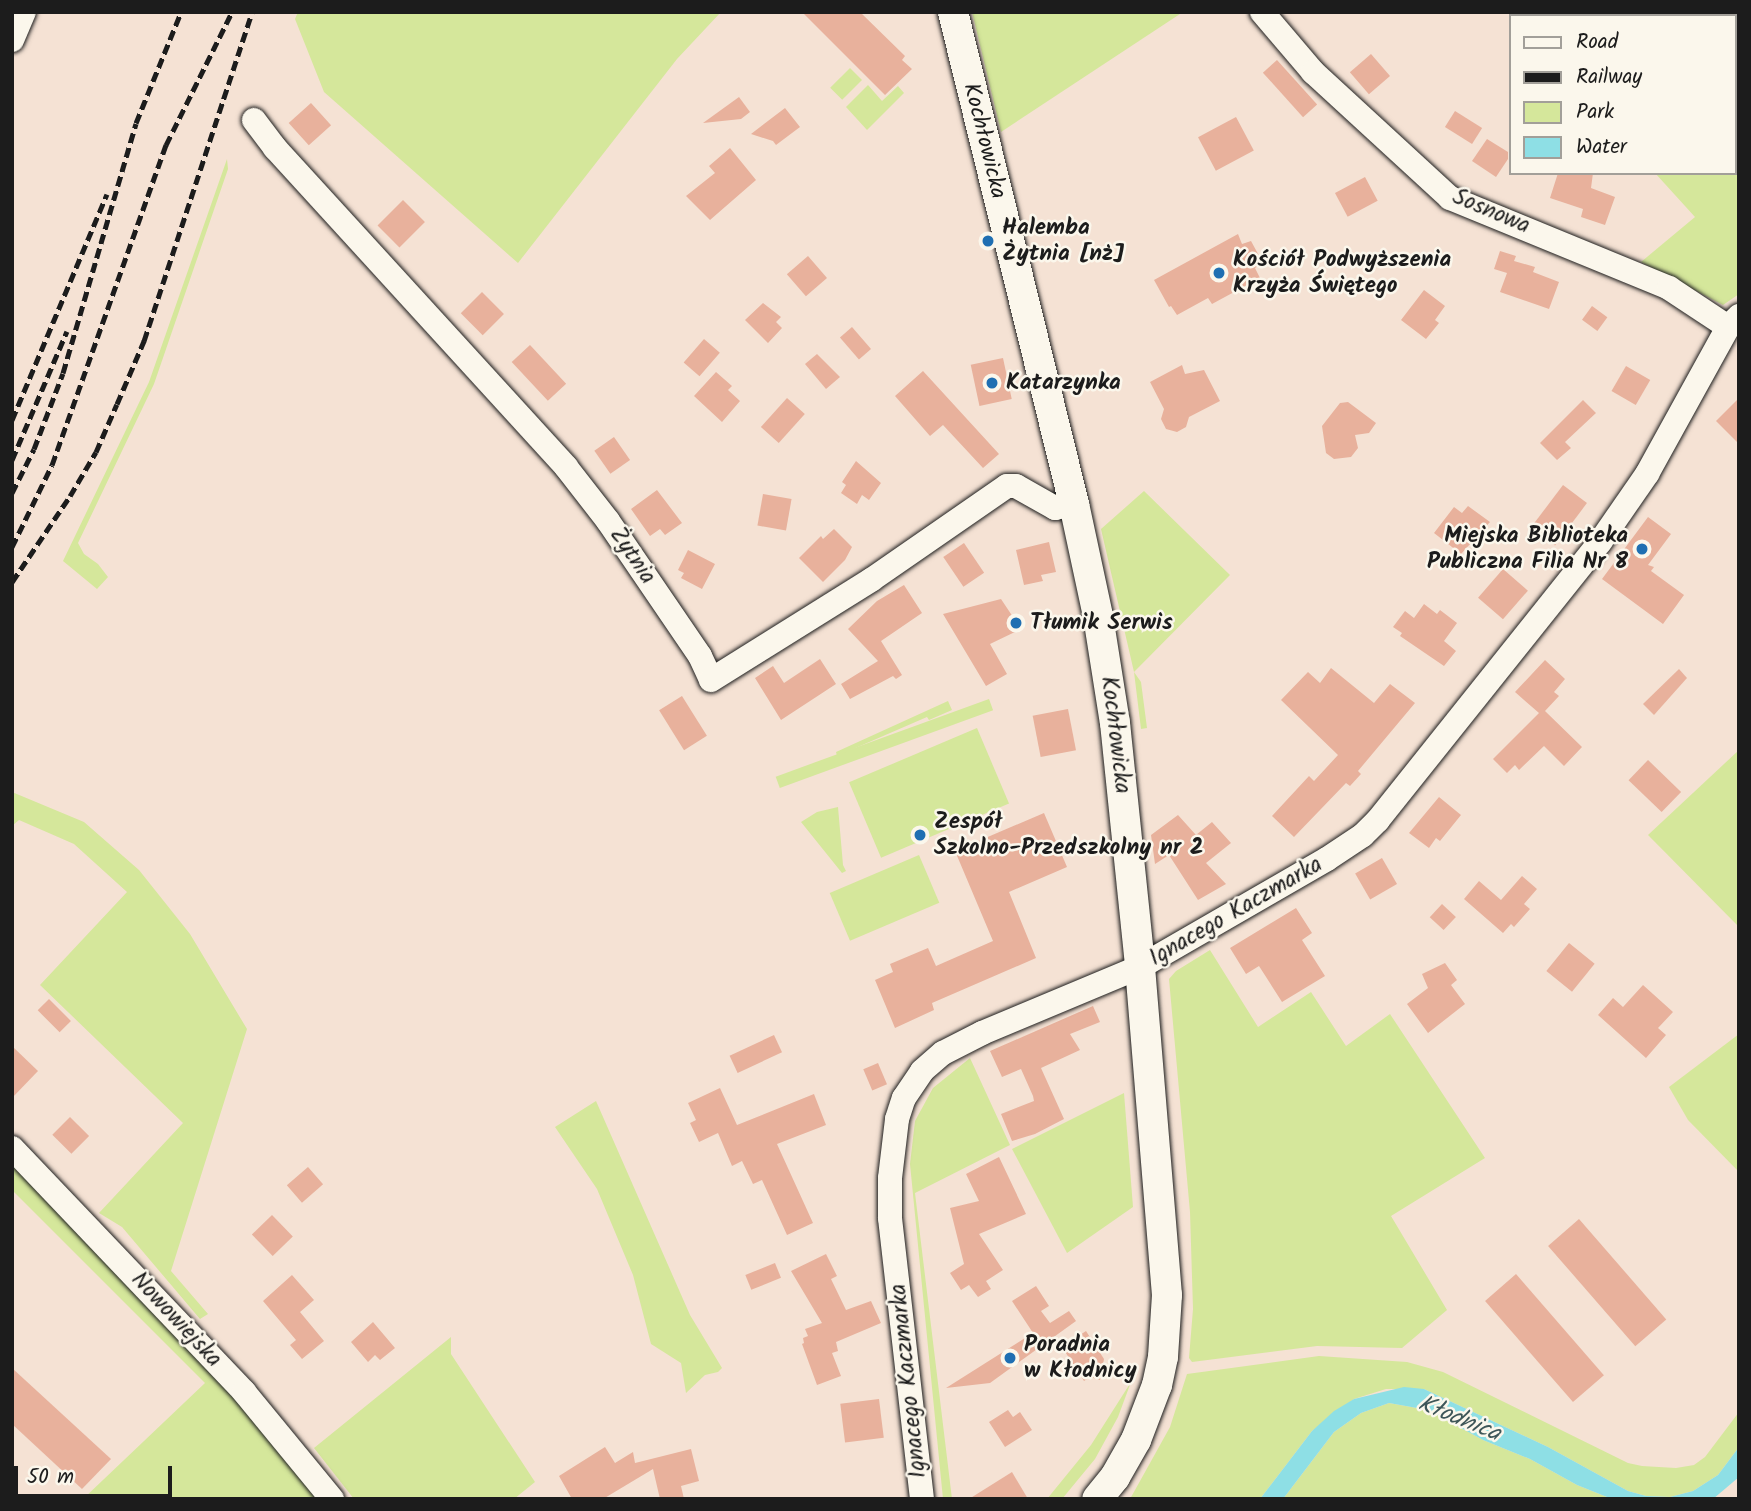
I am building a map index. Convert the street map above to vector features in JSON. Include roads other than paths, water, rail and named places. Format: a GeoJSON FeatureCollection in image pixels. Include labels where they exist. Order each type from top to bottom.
{"type":"FeatureCollection","features":[{"type":"Feature","properties":{"kind":"street"},"geometry":{"type":"LineString","coordinates":[[12,40],[24,12]]}},
{"type":"Feature","properties":{"kind":"street","name":"Kochłowicka"},"geometry":{"type":"LineString","coordinates":[[953,12],[1074,503],[1098,616],[1115,723],[1140,967],[1167,1295],[1163,1357],[1157,1385],[1136,1440],[1115,1477],[1097,1499]]}},
{"type":"Feature","properties":{"kind":"street","name":"Sosnowa"},"geometry":{"type":"LineString","coordinates":[[1262,12],[1313,72],[1450,198],[1669,288],[1734,322]]}},
{"type":"Feature","properties":{"kind":"street","name":"Żytnia"},"geometry":{"type":"LineString","coordinates":[[254,120],[275,148],[566,467],[608,521],[700,656],[711,680],[871,580],[1007,486],[1016,486],[1055,508],[1074,503]]}},
{"type":"Feature","properties":{"kind":"street","name":"Ignacego Kaczmarka"},"geometry":{"type":"LineString","coordinates":[[922,1499],[890,1218],[895,1138],[904,1098],[922,1071],[943,1054],[982,1033],[1140,967],[1327,859],[1378,820],[1600,542],[1647,474],[1734,322]]}},
{"type":"Feature","properties":{"kind":"street","name":"Nowowiejska"},"geometry":{"type":"LineString","coordinates":[[12,1148],[244,1392],[332,1499]]}},
{"type":"Feature","properties":{"kind":"water","name":"Kłodnica"},"geometry":{"type":"Polygon","coordinates":[[[1404,1387],[1424,1389],[1548,1447],[1628,1491],[1646,1496],[1670,1497],[1693,1491],[1718,1475],[1739,1447],[1739,1477],[1713,1499],[1612,1499],[1577,1485],[1530,1459],[1483,1440],[1428,1410],[1389,1403],[1361,1413],[1334,1432],[1283,1499],[1260,1499],[1312,1431],[1334,1411],[1354,1399],[1404,1387]]]}},
{"type":"Feature","properties":{"kind":"railway"},"geometry":{"type":"LineString","coordinates":[[12,493],[34,449],[63,373],[136,123],[181,12]]}},
{"type":"Feature","properties":{"kind":"railway"},"geometry":{"type":"LineString","coordinates":[[12,547],[52,465],[166,145],[232,12]]}},
{"type":"Feature","properties":{"kind":"railway"},"geometry":{"type":"LineString","coordinates":[[12,582],[96,452],[144,341],[252,12]]}},
{"type":"Feature","properties":{"kind":"railway"},"geometry":{"type":"LineString","coordinates":[[12,420],[107,194]]}},
{"type":"Feature","properties":{"kind":"railway"},"geometry":{"type":"LineString","coordinates":[[12,460],[67,331]]}},
{"type":"Feature","properties":{"kind":"place","name":"Halemba Żytnia [nż]"},"geometry":{"type":"Point","coordinates":[988,241]}},
{"type":"Feature","properties":{"kind":"place","name":"Kościół Podwyższenia Krzyża Świętego"},"geometry":{"type":"Point","coordinates":[1219,273]}},
{"type":"Feature","properties":{"kind":"place","name":"Katarzynka"},"geometry":{"type":"Point","coordinates":[992,383]}},
{"type":"Feature","properties":{"kind":"place","name":"Miejska Biblioteka Publiczna Filia Nr 8"},"geometry":{"type":"Point","coordinates":[1642,549]}},
{"type":"Feature","properties":{"kind":"place","name":"Tłumik Serwis"},"geometry":{"type":"Point","coordinates":[1016,623]}},
{"type":"Feature","properties":{"kind":"place","name":"Zespół Szkolno-Przedszkolny nr 2"},"geometry":{"type":"Point","coordinates":[920,835]}},
{"type":"Feature","properties":{"kind":"place","name":"Poradnia w Kłodnicy"},"geometry":{"type":"Point","coordinates":[1010,1358]}}]}
